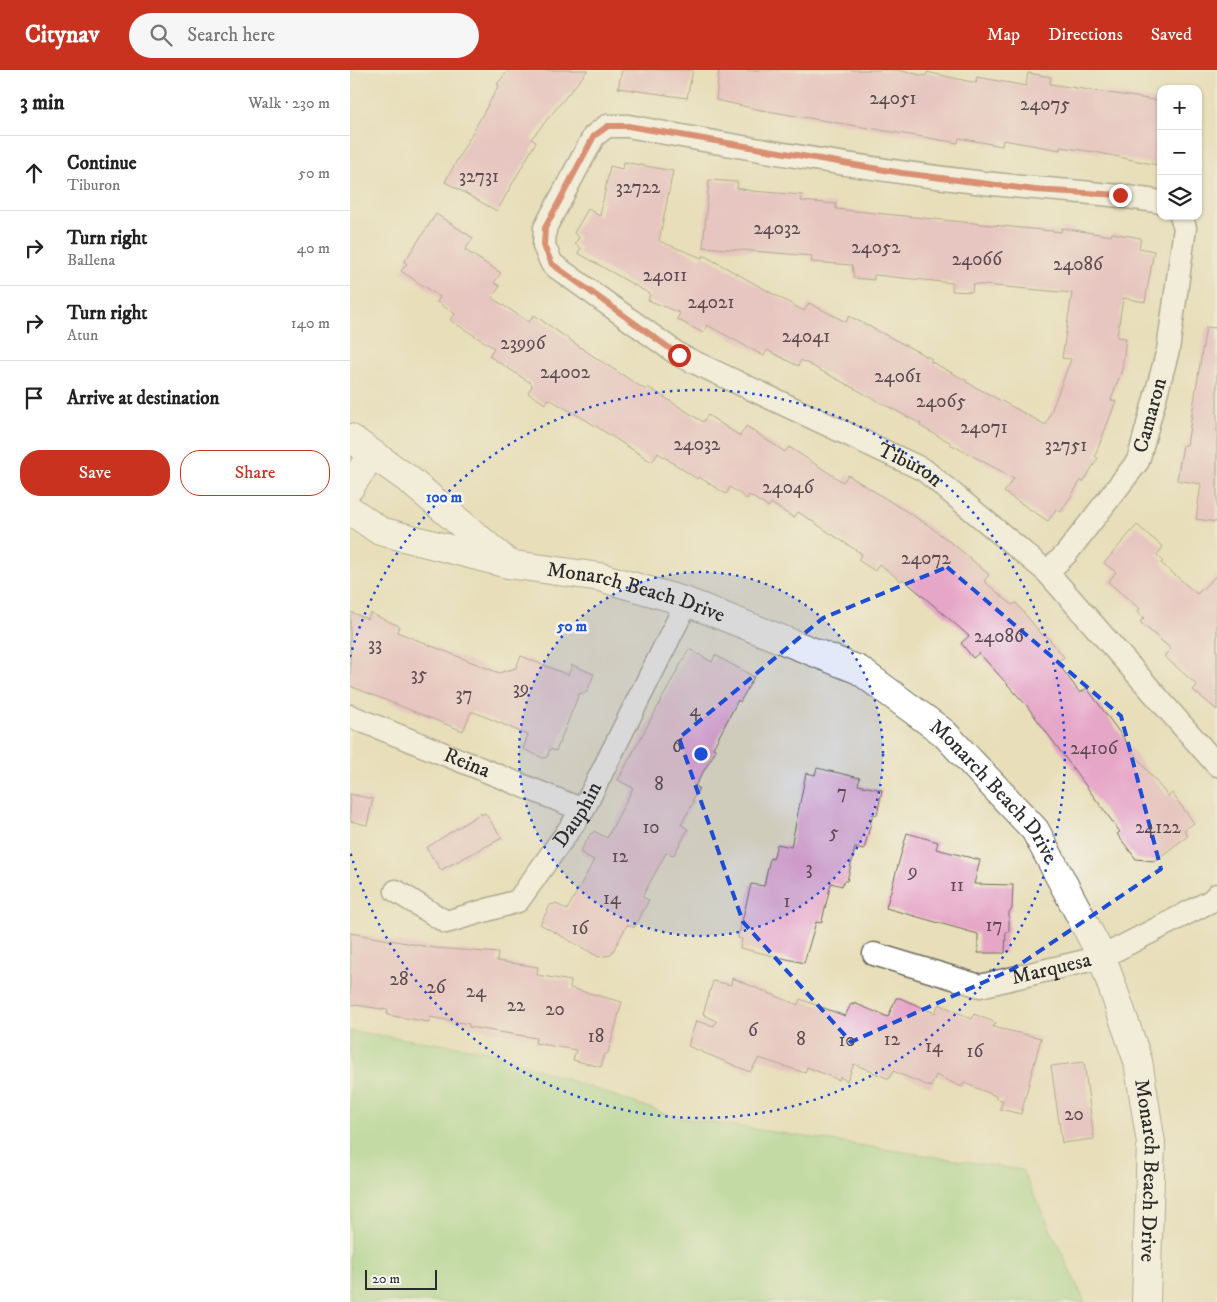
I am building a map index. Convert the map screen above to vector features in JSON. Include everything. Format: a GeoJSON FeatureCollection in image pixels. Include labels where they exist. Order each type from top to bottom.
{"type":"FeatureCollection","features":[{"type":"Feature","properties":{"kind":"street","name":"Tiburon"},"geometry":{"type":"LineString","coordinates":[[1157,201],[1120,195],[1035,190],[902,173],[628,126],[608,126],[594,136],[545,228],[544,246],[552,264],[679,355],[924,470],[1047,572],[1217,765]]}},
{"type":"Feature","properties":{"kind":"street","name":"Camaron"},"geometry":{"type":"LineString","coordinates":[[1047,572],[1066,554],[1138,461],[1168,350],[1183,222]]}},
{"type":"Feature","properties":{"kind":"street"},"geometry":{"type":"LineString","coordinates":[[350,438],[408,479],[508,564]]}},
{"type":"Feature","properties":{"kind":"street"},"geometry":{"type":"LineString","coordinates":[[350,487],[372,454]]}},
{"type":"Feature","properties":{"kind":"street","name":"Monarch Beach Drive"},"geometry":{"type":"LineString","coordinates":[[350,510],[380,531],[508,564],[600,577],[687,602],[859,670],[944,733],[1035,830],[1102,957],[1138,1061],[1151,1143],[1146,1302]]}},
{"type":"Feature","properties":{"kind":"street","name":"Dauphin"},"geometry":{"type":"LineString","coordinates":[[396,892],[446,922],[518,901],[583,810],[687,602]]}},
{"type":"Feature","properties":{"kind":"street","name":"Reina"},"geometry":{"type":"LineString","coordinates":[[350,716],[583,810]]}},
{"type":"Feature","properties":{"kind":"street","name":"Marquesa"},"geometry":{"type":"LineString","coordinates":[[874,954],[980,986],[1102,957],[1211,901],[1217,895]]}},
{"type":"Feature","properties":{"kind":"highlighted area"},"geometry":{"type":"Polygon","coordinates":[[[947,567],[1121,716],[1161,869],[1013,969],[851,1042],[743,922],[679,738],[823,618],[947,567]]]}},
{"type":"Feature","properties":{"kind":"green space"},"geometry":{"type":"Polygon","coordinates":[[[350,1031],[483,1050],[675,1117],[1022,1170],[1085,1302],[350,1302],[350,1031]]]}},
{"type":"Feature","properties":{"kind":"building"},"geometry":{"type":"Polygon","coordinates":[[[509,70],[588,70],[531,139],[536,142],[497,211],[445,182],[499,85],[497,84],[509,70]]]}},
{"type":"Feature","properties":{"kind":"building"},"geometry":{"type":"Polygon","coordinates":[[[622,70],[693,70],[687,98],[618,88],[622,70]]]}},
{"type":"Feature","properties":{"kind":"building"},"geometry":{"type":"Polygon","coordinates":[[[719,70],[896,70],[926,76],[927,72],[976,83],[977,77],[1026,86],[1028,73],[1051,77],[1050,84],[1157,100],[1157,165],[1095,152],[1060,147],[1060,150],[1003,140],[1002,146],[959,138],[958,143],[761,110],[716,100],[719,70]]]}},
{"type":"Feature","properties":{"kind":"building"},"geometry":{"type":"Polygon","coordinates":[[[624,162],[673,171],[659,241],[702,258],[703,255],[804,311],[809,303],[846,322],[849,316],[932,359],[930,361],[966,382],[1046,425],[1071,359],[1062,358],[1072,293],[973,284],[972,292],[952,291],[953,283],[874,275],[874,280],[854,278],[852,265],[811,262],[812,256],[703,247],[709,180],[738,182],[737,188],[752,191],[802,195],[801,201],[836,204],[836,209],[1061,232],[1062,228],[1111,236],[1112,233],[1141,238],[1139,248],[1154,251],[1145,302],[1123,298],[1117,337],[1126,338],[1122,369],[1111,400],[1116,401],[1095,456],[1098,458],[1083,482],[1081,480],[1061,512],[1056,509],[1048,521],[1004,492],[1014,478],[950,444],[920,426],[921,424],[801,360],[798,366],[767,350],[764,356],[707,325],[703,333],[677,319],[680,313],[648,300],[650,294],[578,253],[581,248],[575,244],[579,237],[574,233],[588,209],[600,216],[610,166],[623,169],[624,162]]]}},
{"type":"Feature","properties":{"kind":"building"},"geometry":{"type":"Polygon","coordinates":[[[436,214],[473,238],[465,250],[501,273],[494,283],[500,286],[492,298],[529,322],[534,315],[646,390],[648,387],[703,422],[708,415],[740,436],[746,426],[785,452],[789,447],[843,482],[848,475],[928,525],[963,552],[989,575],[984,581],[1012,605],[1016,603],[1043,636],[1045,634],[1064,657],[1057,662],[1080,693],[1087,688],[1146,769],[1168,796],[1172,793],[1194,823],[1184,830],[1188,836],[1154,861],[1136,859],[1117,834],[1120,832],[1027,706],[979,653],[973,658],[961,643],[969,636],[903,579],[901,581],[879,564],[875,571],[858,560],[862,554],[798,512],[794,518],[771,503],[768,507],[749,495],[747,499],[730,487],[726,494],[699,477],[697,479],[658,453],[652,462],[549,399],[545,404],[528,393],[532,386],[531,383],[489,356],[494,348],[450,320],[455,314],[437,302],[440,297],[401,271],[407,264],[404,262],[436,214]]]}},
{"type":"Feature","properties":{"kind":"building"},"geometry":{"type":"Polygon","coordinates":[[[1206,327],[1217,328],[1217,522],[1196,519],[1201,484],[1177,480],[1183,445],[1187,445],[1206,327]]]}},
{"type":"Feature","properties":{"kind":"building"},"geometry":{"type":"Polygon","coordinates":[[[1137,525],[1163,547],[1157,555],[1163,561],[1161,563],[1197,594],[1217,575],[1217,710],[1193,690],[1197,685],[1164,656],[1171,649],[1140,622],[1144,618],[1137,612],[1140,609],[1108,582],[1116,572],[1104,563],[1137,525]]]}},
{"type":"Feature","properties":{"kind":"building"},"geometry":{"type":"Polygon","coordinates":[[[350,612],[368,619],[370,613],[399,626],[397,632],[499,673],[516,668],[521,656],[568,675],[572,665],[594,674],[587,692],[579,694],[556,751],[550,749],[547,757],[543,758],[523,749],[528,735],[474,712],[471,712],[463,731],[350,686],[350,612]]]}},
{"type":"Feature","properties":{"kind":"building"},"geometry":{"type":"Polygon","coordinates":[[[689,649],[712,662],[715,655],[754,677],[740,702],[738,700],[713,748],[716,750],[695,786],[699,788],[681,825],[688,829],[674,855],[666,853],[642,897],[649,900],[635,927],[627,925],[611,955],[599,957],[540,924],[551,904],[555,903],[567,910],[594,860],[580,852],[591,833],[594,831],[607,838],[633,788],[618,780],[689,649]]]}},
{"type":"Feature","properties":{"kind":"building"},"geometry":{"type":"Polygon","coordinates":[[[817,768],[860,778],[858,785],[882,790],[877,815],[873,814],[865,846],[863,850],[855,848],[847,881],[844,881],[842,886],[831,883],[822,921],[821,923],[816,922],[804,963],[740,948],[742,939],[738,938],[751,884],[764,886],[770,858],[773,859],[777,844],[791,847],[806,773],[815,775],[817,768]]]}},
{"type":"Feature","properties":{"kind":"building"},"geometry":{"type":"Polygon","coordinates":[[[350,794],[373,799],[367,825],[350,821],[350,794]]]}},
{"type":"Feature","properties":{"kind":"building"},"geometry":{"type":"Polygon","coordinates":[[[481,813],[482,815],[485,813],[502,838],[441,870],[426,848],[481,813]]]}},
{"type":"Feature","properties":{"kind":"building"},"geometry":{"type":"Polygon","coordinates":[[[907,833],[938,842],[936,849],[980,860],[974,884],[1013,885],[1012,909],[1009,912],[1009,932],[1006,932],[1005,953],[978,953],[978,934],[886,908],[907,833]]]}},
{"type":"Feature","properties":{"kind":"building"},"geometry":{"type":"Polygon","coordinates":[[[350,933],[435,948],[498,953],[497,961],[538,967],[537,975],[571,981],[570,988],[622,1002],[608,1053],[604,1055],[601,1067],[573,1060],[576,1050],[535,1043],[536,1038],[469,1027],[469,1024],[430,1017],[429,1022],[387,1015],[388,1010],[350,1004],[350,933]]]}},
{"type":"Feature","properties":{"kind":"building"},"geometry":{"type":"Polygon","coordinates":[[[732,978],[798,1005],[800,999],[845,1016],[851,1004],[854,1005],[854,1003],[888,1017],[896,998],[900,998],[935,1013],[938,1005],[941,1005],[972,1019],[974,1014],[996,1023],[993,1027],[1041,1038],[1021,1114],[1000,1109],[1003,1100],[996,1099],[996,1096],[964,1083],[962,1087],[936,1075],[931,1087],[893,1071],[889,1079],[854,1064],[847,1081],[840,1077],[839,1080],[807,1067],[805,1073],[759,1058],[750,1072],[688,1046],[696,1021],[714,1026],[716,1021],[703,1014],[713,981],[731,985],[732,978]]]}},
{"type":"Feature","properties":{"kind":"building"},"geometry":{"type":"Polygon","coordinates":[[[1084,1062],[1094,1139],[1062,1143],[1051,1066],[1084,1062]]]}},
{"type":"Feature","properties":{"kind":"route"},"geometry":{"type":"LineString","coordinates":[[679,355],[552,264],[544,246],[545,228],[594,136],[608,126],[628,126],[902,173],[1035,190],[1120,195]]}}]}
